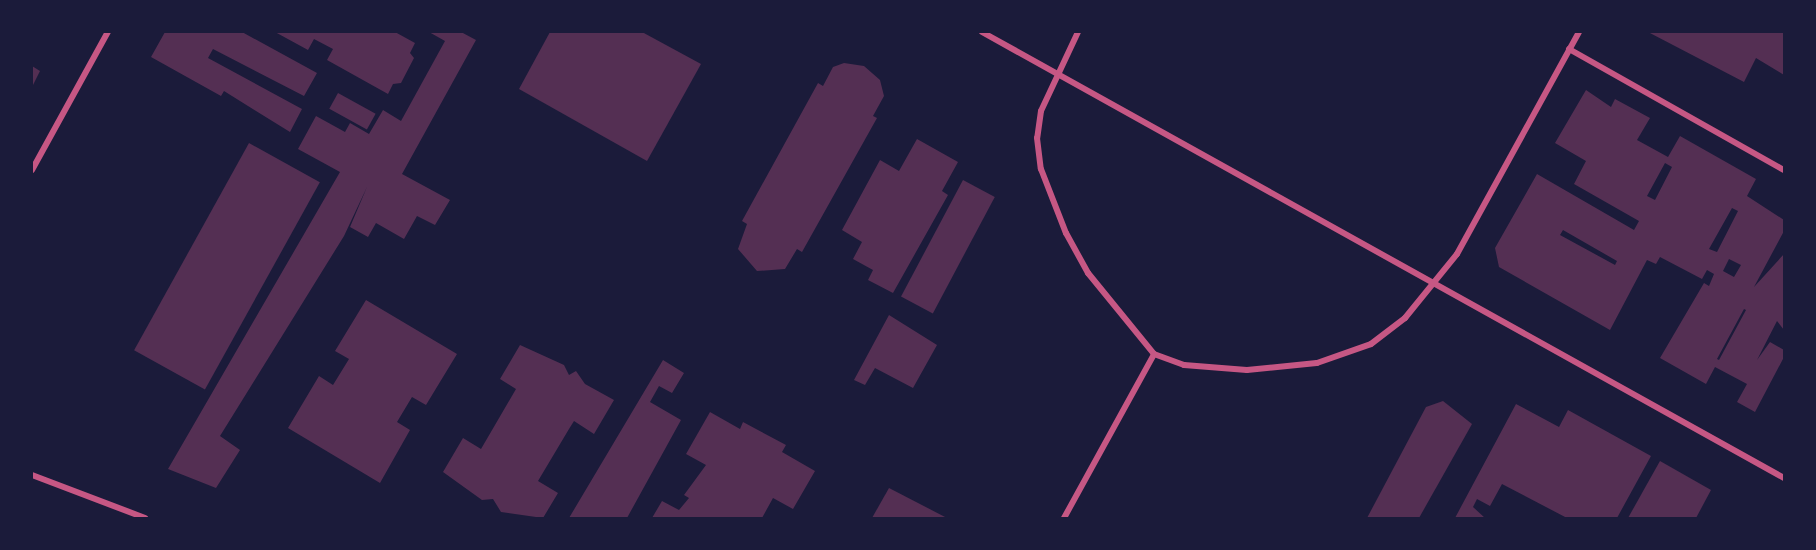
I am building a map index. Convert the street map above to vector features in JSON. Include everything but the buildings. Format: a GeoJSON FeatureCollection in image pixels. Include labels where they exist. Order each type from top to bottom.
{"type":"FeatureCollection","features":[{"type":"Feature","properties":{"kind":"street"},"geometry":{"type":"LineString","coordinates":[[32,170],[108,32]]}},
{"type":"Feature","properties":{"kind":"street"},"geometry":{"type":"LineString","coordinates":[[982,32],[1785,478]]}},
{"type":"Feature","properties":{"kind":"street"},"geometry":{"type":"LineString","coordinates":[[1078,32],[1056,73],[1041,111],[1041,169],[1088,273],[1154,354],[1184,365],[1247,370],[1317,363],[1371,344],[1435,284],[1457,254],[1579,32]]}},
{"type":"Feature","properties":{"kind":"street"},"geometry":{"type":"LineString","coordinates":[[1569,49],[1785,170]]}},
{"type":"Feature","properties":{"kind":"street"},"geometry":{"type":"LineString","coordinates":[[1064,519],[1154,354]]}},
{"type":"Feature","properties":{"kind":"street"},"geometry":{"type":"LineString","coordinates":[[32,475],[145,519]]}}]}
